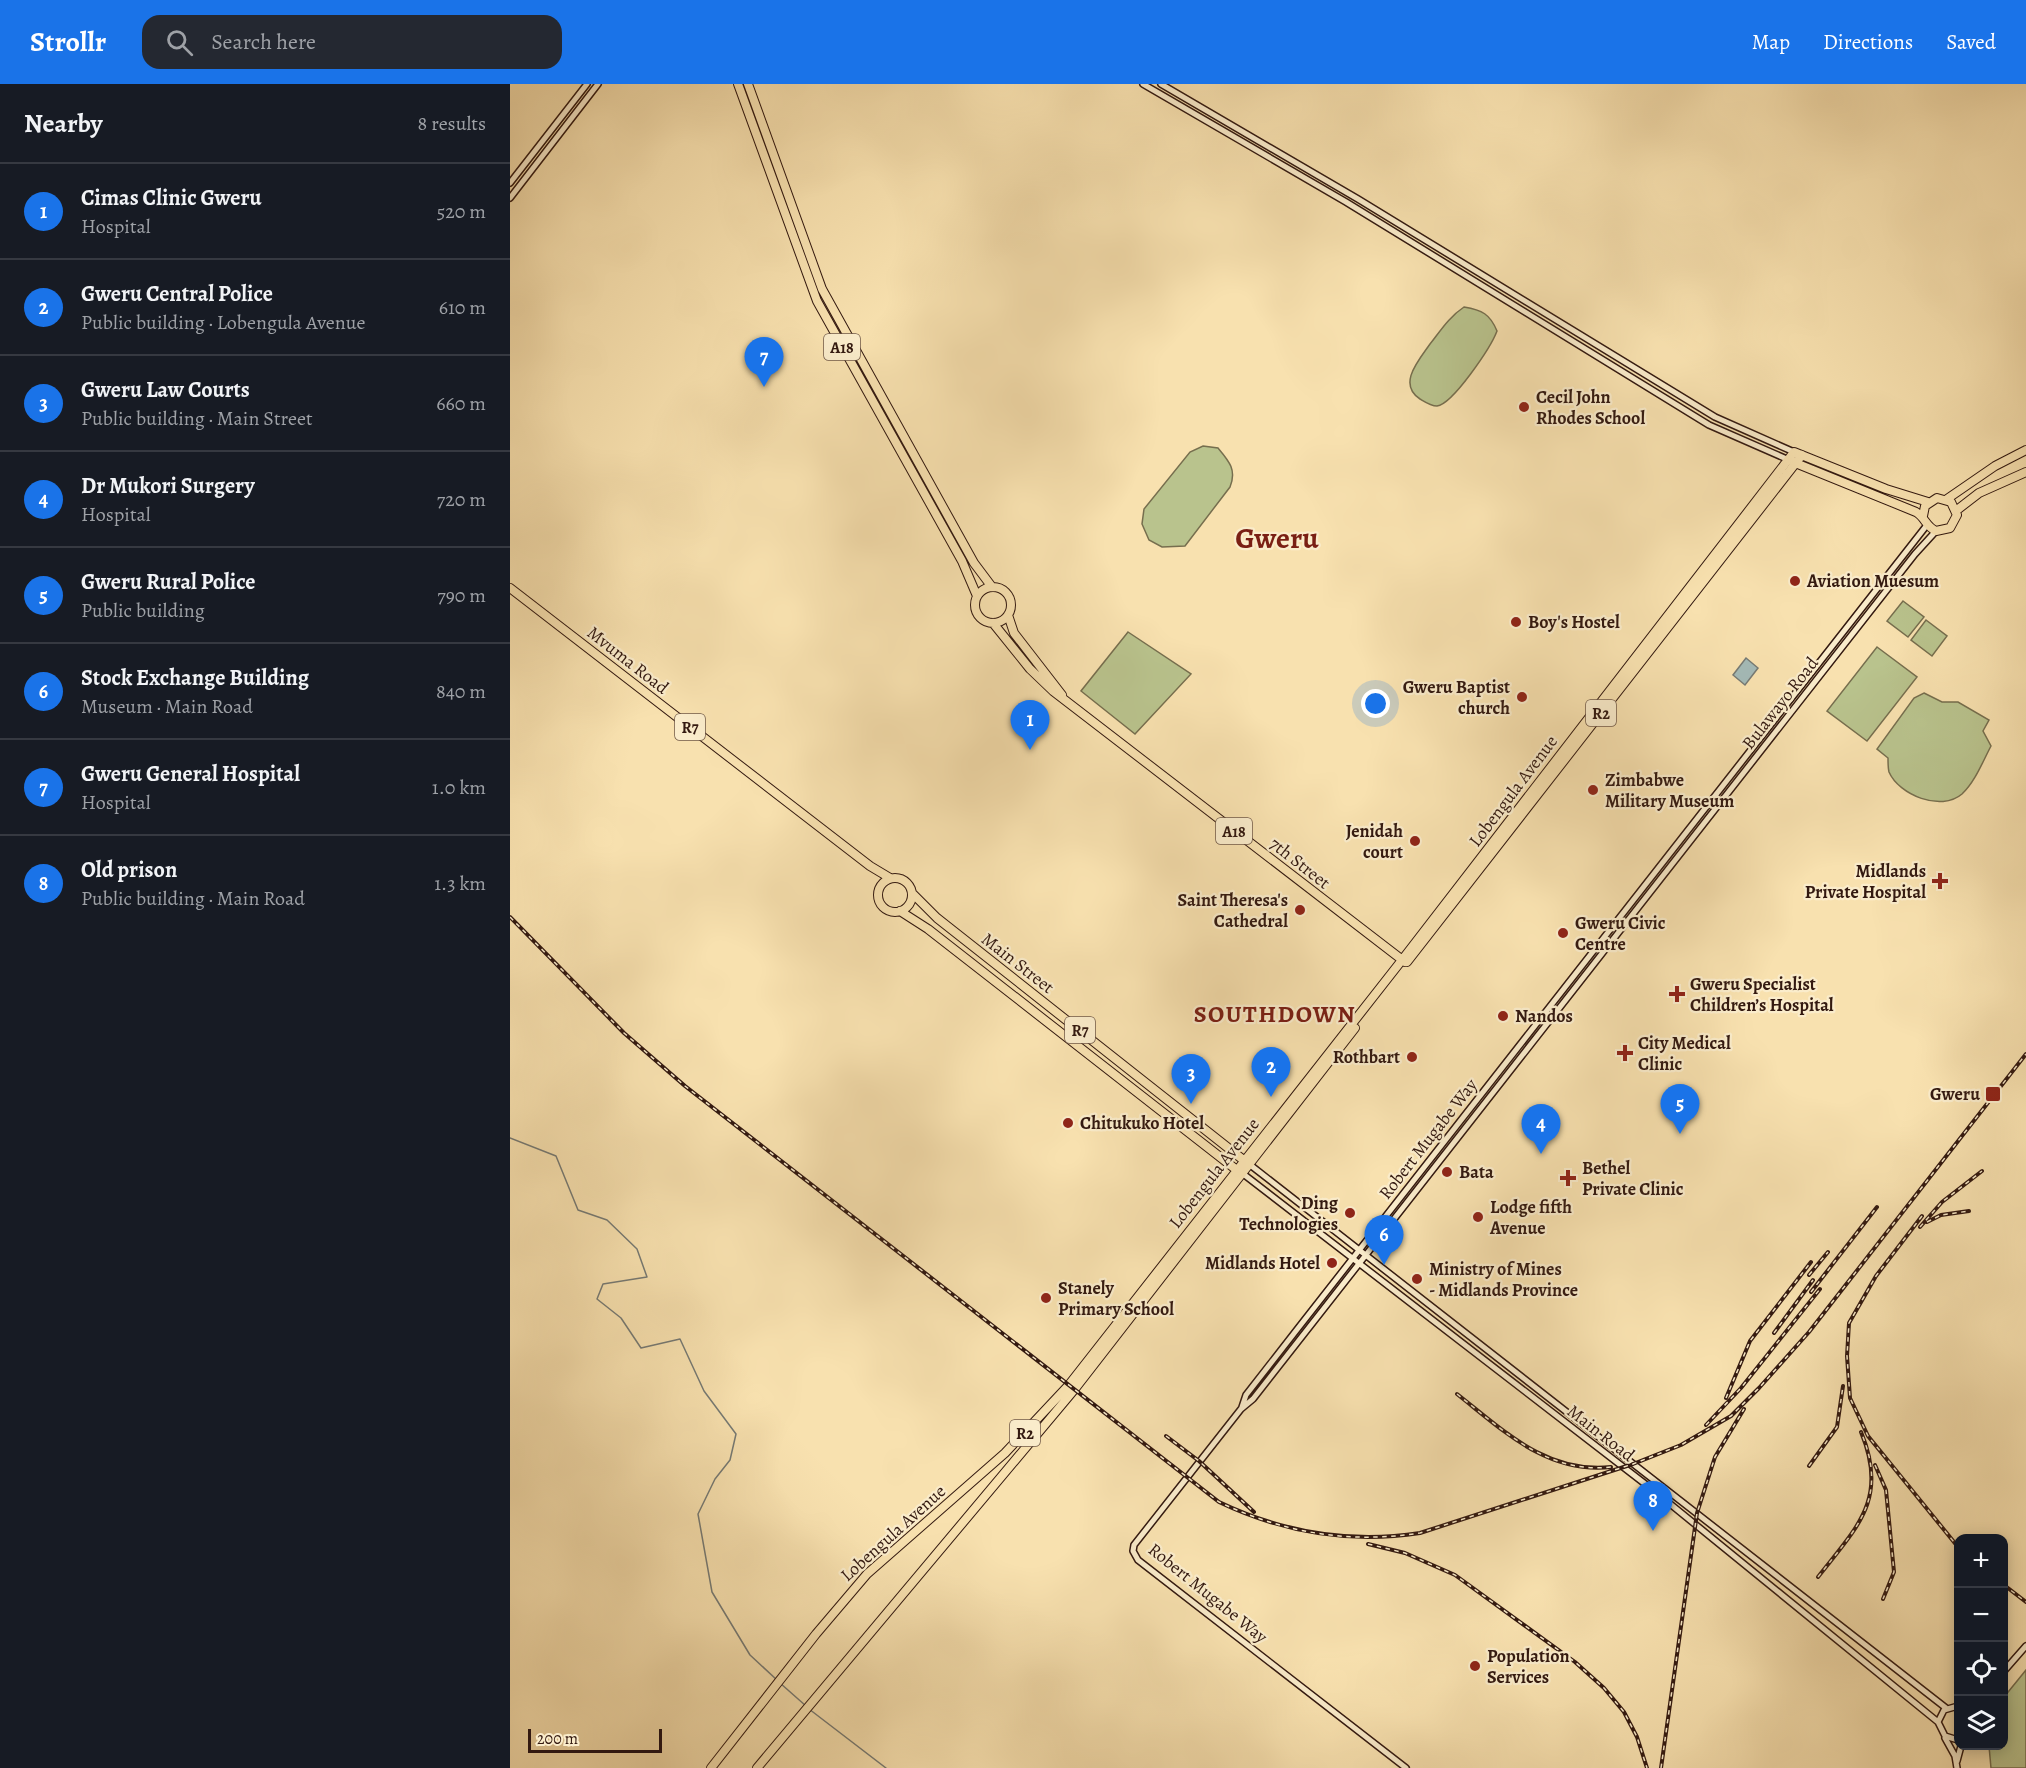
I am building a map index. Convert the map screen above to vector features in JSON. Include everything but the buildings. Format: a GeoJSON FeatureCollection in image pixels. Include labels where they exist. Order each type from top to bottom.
{"type":"FeatureCollection","features":[{"type":"Feature","properties":{"kind":"highway","name":"A18"},"geometry":{"type":"LineString","coordinates":[[738,84],[762,149],[781,190],[828,323],[962,561],[977,596],[974,604],[978,615],[993,623]]}},
{"type":"Feature","properties":{"kind":"highway","name":"A18"},"geometry":{"type":"LineString","coordinates":[[748,84],[771,145],[781,190]]}},
{"type":"Feature","properties":{"kind":"highway"},"geometry":{"type":"LineString","coordinates":[[762,149],[771,145]]}},
{"type":"Feature","properties":{"kind":"highway","name":"A18"},"geometry":{"type":"LineString","coordinates":[[799,241],[836,317],[974,563],[992,587],[1002,590],[1009,598],[1008,615]]}},
{"type":"Feature","properties":{"kind":"highway"},"geometry":{"type":"LineString","coordinates":[[1798,453],[1886,489],[1928,502],[1937,498],[1947,499],[1995,466],[2026,450]]}},
{"type":"Feature","properties":{"kind":"highway","name":"Lobengula Avenue"},"geometry":{"type":"LineString","coordinates":[[711,1768],[786,1671],[867,1574],[1005,1453],[1068,1386],[1404,962],[1798,453]]}},
{"type":"Feature","properties":{"kind":"highway"},"geometry":{"type":"LineString","coordinates":[[1793,461],[1923,516],[1927,525],[1936,531],[1950,528],[1956,520],[1957,510],[1979,493],[2026,472]]}},
{"type":"Feature","properties":{"kind":"highway"},"geometry":{"type":"LineString","coordinates":[[1947,499],[1957,510]]}},
{"type":"Feature","properties":{"kind":"highway"},"geometry":{"type":"LineString","coordinates":[[1923,516],[1928,502]]}},
{"type":"Feature","properties":{"kind":"highway"},"geometry":{"type":"LineString","coordinates":[[977,596],[992,587]]}},
{"type":"Feature","properties":{"kind":"highway","name":"Mvuma Road"},"geometry":{"type":"LineString","coordinates":[[510,588],[870,866],[890,878]]}},
{"type":"Feature","properties":{"kind":"highway"},"geometry":{"type":"LineString","coordinates":[[993,623],[1008,615]]}},
{"type":"Feature","properties":{"kind":"highway","name":"7th Street"},"geometry":{"type":"LineString","coordinates":[[1008,615],[1014,633],[1063,698]]}},
{"type":"Feature","properties":{"kind":"highway","name":"7th Street"},"geometry":{"type":"LineString","coordinates":[[993,623],[1030,669],[1063,698],[1404,962]]}},
{"type":"Feature","properties":{"kind":"highway","name":"R7"},"geometry":{"type":"LineString","coordinates":[[870,866],[879,888]]}},
{"type":"Feature","properties":{"kind":"highway"},"geometry":{"type":"LineString","coordinates":[[879,888],[890,878]]}},
{"type":"Feature","properties":{"kind":"highway","name":"Main Street"},"geometry":{"type":"LineString","coordinates":[[890,878],[906,881],[913,894],[937,918],[1246,1162]]}},
{"type":"Feature","properties":{"kind":"highway","name":"Main Street"},"geometry":{"type":"LineString","coordinates":[[879,888],[881,904],[890,911],[900,911],[928,929],[1239,1171]]}},
{"type":"Feature","properties":{"kind":"highway"},"geometry":{"type":"LineString","coordinates":[[900,911],[909,905],[913,894]]}},
{"type":"Feature","properties":{"kind":"highway"},"geometry":{"type":"LineString","coordinates":[[928,929],[937,918]]}},
{"type":"Feature","properties":{"kind":"highway"},"geometry":{"type":"LineString","coordinates":[[965,958],[974,948]]}},
{"type":"Feature","properties":{"kind":"highway"},"geometry":{"type":"LineString","coordinates":[[1046,1022],[1055,1010]]}},
{"type":"Feature","properties":{"kind":"highway"},"geometry":{"type":"LineString","coordinates":[[1084,1051],[1094,1040]]}},
{"type":"Feature","properties":{"kind":"highway"},"geometry":{"type":"LineString","coordinates":[[1163,1112],[1171,1102]]}},
{"type":"Feature","properties":{"kind":"highway"},"geometry":{"type":"LineString","coordinates":[[1195,1137],[1203,1127]]}},
{"type":"Feature","properties":{"kind":"highway","name":"Lobengula Avenue"},"geometry":{"type":"LineString","coordinates":[[757,1768],[1074,1390],[1239,1171]]}},
{"type":"Feature","properties":{"kind":"main road"},"geometry":{"type":"LineString","coordinates":[[510,183],[587,84]]}},
{"type":"Feature","properties":{"kind":"main road"},"geometry":{"type":"LineString","coordinates":[[510,198],[598,84]]}},
{"type":"Feature","properties":{"kind":"main road"},"geometry":{"type":"LineString","coordinates":[[1143,84],[1346,202],[1702,420],[1793,461]]}},
{"type":"Feature","properties":{"kind":"main road"},"geometry":{"type":"LineString","coordinates":[[1161,84],[1358,199],[1715,417],[1798,453]]}},
{"type":"Feature","properties":{"kind":"main road","name":"Bulawayo Road"},"geometry":{"type":"LineString","coordinates":[[1621,918],[1927,525]]}},
{"type":"Feature","properties":{"kind":"main road","name":"Bulawayo Road"},"geometry":{"type":"LineString","coordinates":[[1627,923],[1915,554],[1936,531]]}},
{"type":"Feature","properties":{"kind":"main road"},"geometry":{"type":"LineString","coordinates":[[1908,549],[1915,554]]}},
{"type":"Feature","properties":{"kind":"main road","name":"Robert Mugabe Way"},"geometry":{"type":"LineString","coordinates":[[1241,1409],[1246,1395],[1621,918]]}},
{"type":"Feature","properties":{"kind":"main road","name":"Robert Mugabe Way"},"geometry":{"type":"LineString","coordinates":[[1406,1768],[1147,1567],[1133,1551],[1144,1530],[1241,1409],[1253,1399],[1627,923]]}},
{"type":"Feature","properties":{"kind":"main road","name":"Main Road"},"geometry":{"type":"LineString","coordinates":[[1246,1162],[1946,1708]]}},
{"type":"Feature","properties":{"kind":"main road","name":"Main Road"},"geometry":{"type":"LineString","coordinates":[[1239,1171],[1772,1586],[1938,1722]]}},
{"type":"Feature","properties":{"kind":"main road"},"geometry":{"type":"LineString","coordinates":[[1537,1402],[1544,1395]]}},
{"type":"Feature","properties":{"kind":"main road"},"geometry":{"type":"LineString","coordinates":[[1772,1586],[1778,1578]]}},
{"type":"Feature","properties":{"kind":"main road"},"geometry":{"type":"LineString","coordinates":[[2008,1666],[2026,1646]]}},
{"type":"Feature","properties":{"kind":"main road"},"geometry":{"type":"LineString","coordinates":[[1954,1707],[1946,1708],[1938,1722],[1956,1767]]}},
{"type":"Feature","properties":{"kind":"main road"},"geometry":{"type":"LineString","coordinates":[[1945,1736],[1954,1739]]}},
{"type":"Feature","properties":{"kind":"main road"},"geometry":{"type":"LineString","coordinates":[[1956,1767],[1960,1750]]}},
{"type":"Feature","properties":{"kind":"green space"},"geometry":{"type":"Polygon","coordinates":[[[1464,307],[1485,314],[1497,331],[1480,361],[1452,396],[1437,406],[1428,404],[1413,393],[1410,386],[1412,372],[1442,329],[1464,307]]]}},
{"type":"Feature","properties":{"kind":"green space"},"geometry":{"type":"Polygon","coordinates":[[[1203,446],[1218,448],[1228,462],[1233,476],[1230,487],[1185,546],[1162,547],[1149,540],[1142,524],[1144,509],[1190,452],[1203,446]]]}},
{"type":"Feature","properties":{"kind":"green space"},"geometry":{"type":"Polygon","coordinates":[[[1903,601],[1924,617],[1908,637],[1887,621],[1903,601]]]}},
{"type":"Feature","properties":{"kind":"green space"},"geometry":{"type":"Polygon","coordinates":[[[1926,620],[1947,636],[1932,656],[1911,640],[1926,620]]]}},
{"type":"Feature","properties":{"kind":"green space"},"geometry":{"type":"Polygon","coordinates":[[[1128,632],[1191,674],[1135,734],[1081,691],[1128,632]]]}},
{"type":"Feature","properties":{"kind":"green space"},"geometry":{"type":"Polygon","coordinates":[[[1877,647],[1917,677],[1867,741],[1827,711],[1877,647]]]}},
{"type":"Feature","properties":{"kind":"green space"},"geometry":{"type":"Polygon","coordinates":[[[1924,693],[1942,702],[1958,702],[1989,720],[1983,731],[1991,746],[1971,784],[1962,794],[1953,799],[1932,801],[1911,794],[1894,780],[1889,772],[1888,758],[1877,749],[1914,698],[1924,693]]]}},
{"type":"Feature","properties":{"kind":"green space"},"geometry":{"type":"Polygon","coordinates":[[[2026,1670],[2026,1768],[1991,1768],[1989,1750],[2008,1750],[2008,1692],[2026,1670]]]}},
{"type":"Feature","properties":{"kind":"water"},"geometry":{"type":"Polygon","coordinates":[[[1746,658],[1758,668],[1745,685],[1733,675],[1746,658]]]}},
{"type":"Feature","properties":{"kind":"waterway"},"geometry":{"type":"LineString","coordinates":[[510,1138],[556,1156],[578,1210],[607,1220],[637,1249],[647,1277],[603,1284],[597,1299],[621,1318],[641,1348],[680,1339],[704,1391],[736,1434],[730,1460],[715,1479],[698,1514],[712,1592],[750,1655],[777,1680]]}},
{"type":"Feature","properties":{"kind":"waterway"},"geometry":{"type":"LineString","coordinates":[[780,1683],[806,1706]]}},
{"type":"Feature","properties":{"kind":"waterway"},"geometry":{"type":"LineString","coordinates":[[809,1709],[886,1768]]}},
{"type":"Feature","properties":{"kind":"railway"},"geometry":{"type":"LineString","coordinates":[[510,917],[624,1033],[685,1086],[1219,1502],[1243,1513],[1292,1528],[1342,1536],[1368,1537],[1420,1533],[1633,1464],[1681,1445],[1731,1416],[1809,1332],[2026,1054]]}},
{"type":"Feature","properties":{"kind":"railway"},"geometry":{"type":"LineString","coordinates":[[1920,1227],[1942,1202],[1982,1171]]}},
{"type":"Feature","properties":{"kind":"railway"},"geometry":{"type":"LineString","coordinates":[[1811,1292],[1877,1207]]}},
{"type":"Feature","properties":{"kind":"railway"},"geometry":{"type":"LineString","coordinates":[[1927,1222],[1941,1215],[1969,1211]]}},
{"type":"Feature","properties":{"kind":"railway"},"geometry":{"type":"LineString","coordinates":[[1922,1216],[1876,1276],[1849,1323],[1847,1356],[1850,1398],[1868,1436],[1954,1542]]}},
{"type":"Feature","properties":{"kind":"railway"},"geometry":{"type":"LineString","coordinates":[[1809,1275],[1828,1252]]}},
{"type":"Feature","properties":{"kind":"railway"},"geometry":{"type":"LineString","coordinates":[[1726,1398],[1750,1341],[1811,1262]]}},
{"type":"Feature","properties":{"kind":"railway"},"geometry":{"type":"LineString","coordinates":[[1774,1333],[1813,1280]]}},
{"type":"Feature","properties":{"kind":"railway"},"geometry":{"type":"LineString","coordinates":[[1706,1425],[1741,1388],[1820,1289]]}},
{"type":"Feature","properties":{"kind":"railway"},"geometry":{"type":"LineString","coordinates":[[1809,1466],[1837,1427],[1843,1386]]}},
{"type":"Feature","properties":{"kind":"railway"},"geometry":{"type":"LineString","coordinates":[[1457,1394],[1510,1435],[1547,1457],[1567,1464],[1611,1467]]}},
{"type":"Feature","properties":{"kind":"railway"},"geometry":{"type":"LineString","coordinates":[[1661,1768],[1697,1513],[1715,1457],[1744,1409]]}},
{"type":"Feature","properties":{"kind":"railway"},"geometry":{"type":"LineString","coordinates":[[1818,1577],[1845,1543],[1865,1511],[1872,1476],[1869,1455],[1861,1432]]}},
{"type":"Feature","properties":{"kind":"railway"},"geometry":{"type":"LineString","coordinates":[[1166,1436],[1199,1461],[1254,1512]]}},
{"type":"Feature","properties":{"kind":"railway"},"geometry":{"type":"LineString","coordinates":[[1875,1465],[1886,1490],[1894,1572],[1883,1599]]}},
{"type":"Feature","properties":{"kind":"railway"},"geometry":{"type":"LineString","coordinates":[[1368,1544],[1405,1553],[1455,1575],[1575,1662],[1604,1688],[1624,1712],[1637,1737],[1647,1768]]}},
{"type":"Feature","properties":{"kind":"railway"},"geometry":{"type":"LineString","coordinates":[[2008,1588],[2026,1602]]}},
{"type":"Feature","properties":{"kind":"place","name":"Gweru General Hospital"},"geometry":{"type":"Point","coordinates":[764,387]}},
{"type":"Feature","properties":{"kind":"place","name":"Cecil John Rhodes School"},"geometry":{"type":"Point","coordinates":[1524,407]}},
{"type":"Feature","properties":{"kind":"place","name":"Aviation Muesum"},"geometry":{"type":"Point","coordinates":[1795,581]}},
{"type":"Feature","properties":{"kind":"place","name":"Boy's Hostel"},"geometry":{"type":"Point","coordinates":[1516,622]}},
{"type":"Feature","properties":{"kind":"place","name":"Gweru Baptist church"},"geometry":{"type":"Point","coordinates":[1522,697]}},
{"type":"Feature","properties":{"kind":"place","name":"Cimas Clinic Gweru"},"geometry":{"type":"Point","coordinates":[1030,750]}},
{"type":"Feature","properties":{"kind":"place","name":"Zimbabwe Military Museum"},"geometry":{"type":"Point","coordinates":[1593,790]}},
{"type":"Feature","properties":{"kind":"place","name":"Jenidah court"},"geometry":{"type":"Point","coordinates":[1415,841]}},
{"type":"Feature","properties":{"kind":"place","name":"Midlands Private Hospital"},"geometry":{"type":"Point","coordinates":[1940,881]}},
{"type":"Feature","properties":{"kind":"place","name":"Saint Theresa's Cathedral"},"geometry":{"type":"Point","coordinates":[1300,910]}},
{"type":"Feature","properties":{"kind":"place","name":"Gweru Civic Centre"},"geometry":{"type":"Point","coordinates":[1563,933]}},
{"type":"Feature","properties":{"kind":"place","name":"Gweru Specialist Children’s Hospital"},"geometry":{"type":"Point","coordinates":[1677,994]}},
{"type":"Feature","properties":{"kind":"place","name":"Nandos"},"geometry":{"type":"Point","coordinates":[1503,1016]}},
{"type":"Feature","properties":{"kind":"place","name":"City Medical Clinic"},"geometry":{"type":"Point","coordinates":[1625,1053]}},
{"type":"Feature","properties":{"kind":"place","name":"Rothbart"},"geometry":{"type":"Point","coordinates":[1412,1057]}},
{"type":"Feature","properties":{"kind":"place","name":"Gweru"},"geometry":{"type":"Point","coordinates":[1993,1094]}},
{"type":"Feature","properties":{"kind":"place","name":"Gweru Central Police"},"geometry":{"type":"Point","coordinates":[1271,1097]}},
{"type":"Feature","properties":{"kind":"place","name":"Gweru Law Courts"},"geometry":{"type":"Point","coordinates":[1191,1104]}},
{"type":"Feature","properties":{"kind":"place","name":"Chitukuko Hotel"},"geometry":{"type":"Point","coordinates":[1068,1123]}},
{"type":"Feature","properties":{"kind":"place","name":"Gweru Rural Police"},"geometry":{"type":"Point","coordinates":[1680,1134]}},
{"type":"Feature","properties":{"kind":"place","name":"Dr Mukori Surgery"},"geometry":{"type":"Point","coordinates":[1541,1154]}},
{"type":"Feature","properties":{"kind":"place","name":"Bata"},"geometry":{"type":"Point","coordinates":[1447,1172]}},
{"type":"Feature","properties":{"kind":"place","name":"Bethel Private Clinic"},"geometry":{"type":"Point","coordinates":[1568,1178]}},
{"type":"Feature","properties":{"kind":"place","name":"Ding Technologies"},"geometry":{"type":"Point","coordinates":[1350,1213]}},
{"type":"Feature","properties":{"kind":"place","name":"Lodge fifth Avenue"},"geometry":{"type":"Point","coordinates":[1478,1217]}},
{"type":"Feature","properties":{"kind":"place","name":"Midlands Hotel"},"geometry":{"type":"Point","coordinates":[1332,1263]}},
{"type":"Feature","properties":{"kind":"place","name":"Stock Exchange Building"},"geometry":{"type":"Point","coordinates":[1384,1265]}},
{"type":"Feature","properties":{"kind":"place","name":"Ministry of Mines - Midlands Province"},"geometry":{"type":"Point","coordinates":[1417,1279]}},
{"type":"Feature","properties":{"kind":"place","name":"Stanely Primary School"},"geometry":{"type":"Point","coordinates":[1046,1298]}},
{"type":"Feature","properties":{"kind":"place","name":"Old prison"},"geometry":{"type":"Point","coordinates":[1653,1531]}},
{"type":"Feature","properties":{"kind":"place","name":"Population Services"},"geometry":{"type":"Point","coordinates":[1475,1666]}},
{"type":"Feature","properties":{"kind":"district","name":"Gweru"},"geometry":{"type":"Point","coordinates":[1277,538]}},
{"type":"Feature","properties":{"kind":"district","name":"SOUTHDOWN"},"geometry":{"type":"Point","coordinates":[1275,1014]}}]}
